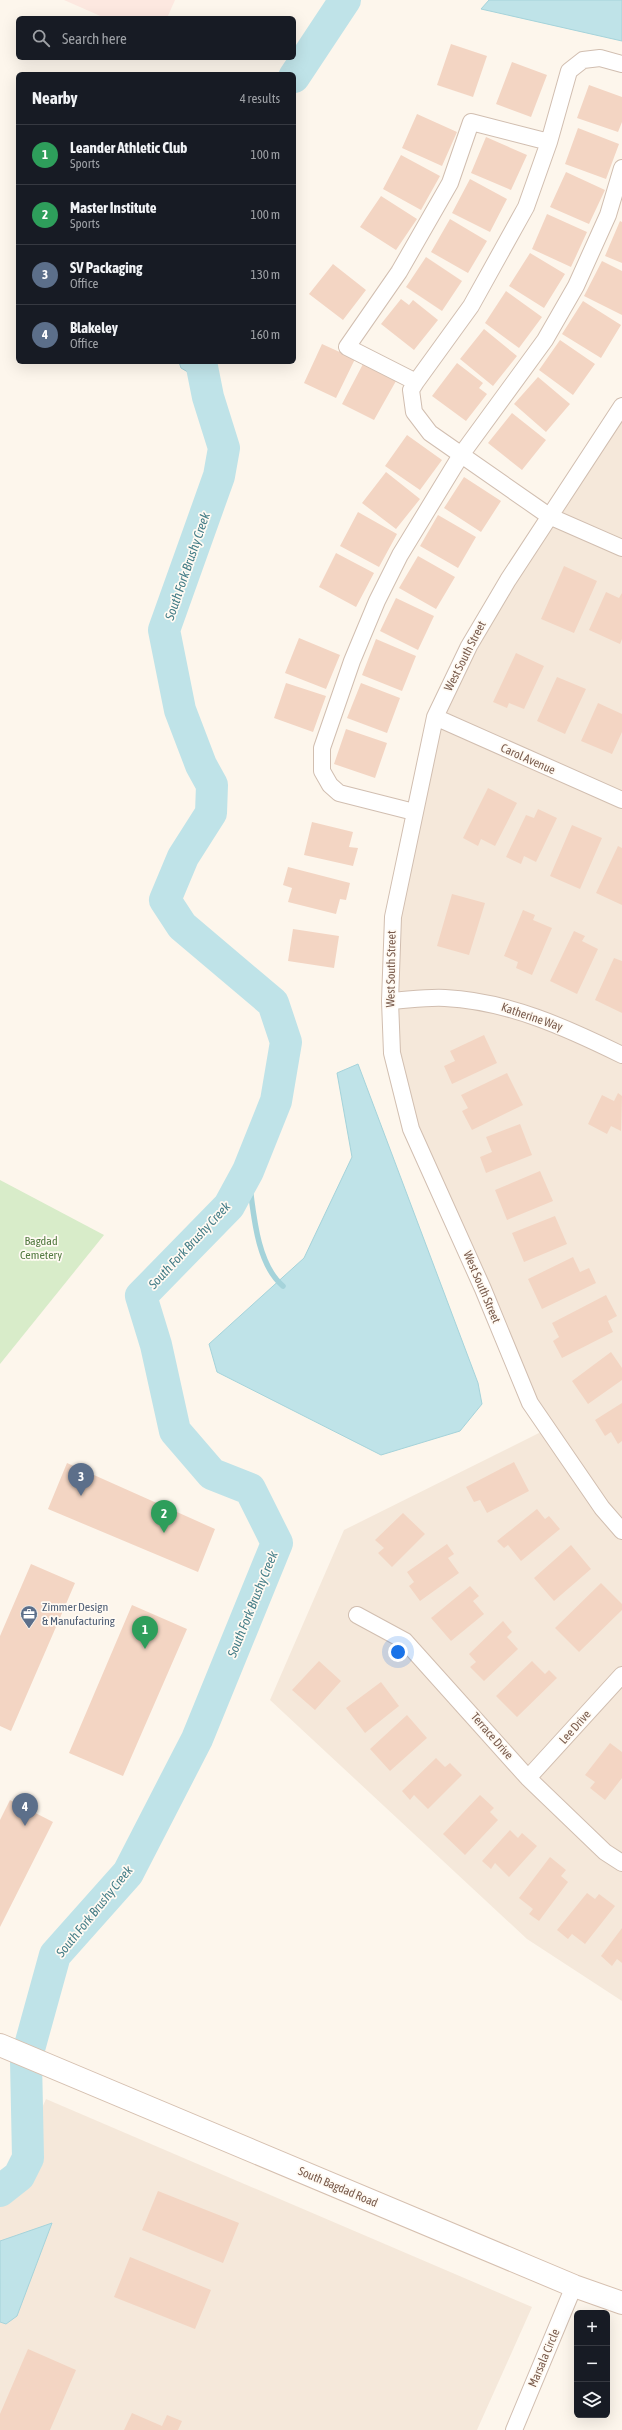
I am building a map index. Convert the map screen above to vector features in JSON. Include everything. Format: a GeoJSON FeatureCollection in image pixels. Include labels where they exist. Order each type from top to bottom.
{"type":"FeatureCollection","features":[{"type":"Feature","properties":{"kind":"main road","name":"South Bagdad Road"},"geometry":{"type":"LineString","coordinates":[[0,2045],[574,2286],[622,2303]]}},
{"type":"Feature","properties":{"kind":"street"},"geometry":{"type":"LineString","coordinates":[[622,64],[600,58],[594,58],[582,60],[569,70],[548,142],[523,214],[471,306],[416,382],[412,390],[414,412],[430,433],[549,516],[622,548]]}},
{"type":"Feature","properties":{"kind":"street"},"geometry":{"type":"LineString","coordinates":[[416,382],[347,347],[399,272],[450,183],[471,122],[548,142]]}},
{"type":"Feature","properties":{"kind":"street"},"geometry":{"type":"LineString","coordinates":[[414,812],[339,793],[330,785],[322,771],[322,748],[352,661],[377,601],[400,555],[461,455],[545,340],[576,286],[608,215],[622,168]]}},
{"type":"Feature","properties":{"kind":"street","name":"West South Street"},"geometry":{"type":"LineString","coordinates":[[622,406],[549,516],[468,646],[435,717],[393,917],[390,1002],[392,1052],[411,1129],[483,1289],[530,1403],[602,1508],[622,1531]]}},
{"type":"Feature","properties":{"kind":"street","name":"Carol Avenue"},"geometry":{"type":"LineString","coordinates":[[435,717],[622,800]]}},
{"type":"Feature","properties":{"kind":"street","name":"Katherine Way"},"geometry":{"type":"LineString","coordinates":[[390,1002],[445,998],[503,1006],[579,1034],[622,1055]]}},
{"type":"Feature","properties":{"kind":"street","name":"Terrace Drive"},"geometry":{"type":"LineString","coordinates":[[357,1615],[405,1640],[528,1778],[605,1852],[622,1863]]}},
{"type":"Feature","properties":{"kind":"street","name":"Lee Drive"},"geometry":{"type":"LineString","coordinates":[[528,1778],[622,1676]]}},
{"type":"Feature","properties":{"kind":"street","name":"Marsala Circle"},"geometry":{"type":"LineString","coordinates":[[514,2430],[574,2286]]}},
{"type":"Feature","properties":{"kind":"shaded area"},"geometry":{"type":"Polygon","coordinates":[[[64,0],[175,0],[168,16],[100,16],[64,0]]]}},
{"type":"Feature","properties":{"kind":"shaded area"},"geometry":{"type":"Polygon","coordinates":[[[622,406],[622,2001],[527,1939],[270,1700],[344,1530],[541,1432],[442,1194],[392,1053],[393,917],[419,791],[469,646],[622,406]]]}},
{"type":"Feature","properties":{"kind":"shaded area"},"geometry":{"type":"Polygon","coordinates":[[[46,2099],[532,2307],[477,2430],[0,2430],[0,2202],[46,2099]]]}},
{"type":"Feature","properties":{"kind":"green space","name":"Bagdad Cemetery"},"geometry":{"type":"Polygon","coordinates":[[[0,1180],[104,1235],[0,1364],[0,1180]]]}},
{"type":"Feature","properties":{"kind":"water"},"geometry":{"type":"Polygon","coordinates":[[[489,0],[622,0],[622,41],[481,9],[489,0]]]}},
{"type":"Feature","properties":{"kind":"water"},"geometry":{"type":"Polygon","coordinates":[[[180,364],[204,364],[205,382],[181,368],[180,364]]]}},
{"type":"Feature","properties":{"kind":"water"},"geometry":{"type":"Polygon","coordinates":[[[358,1064],[478,1383],[482,1404],[460,1431],[381,1455],[217,1372],[209,1344],[304,1258],[352,1157],[337,1073],[358,1064]]]}},
{"type":"Feature","properties":{"kind":"water"},"geometry":{"type":"Polygon","coordinates":[[[52,2223],[17,2316],[6,2324],[0,2322],[0,2241],[52,2223]]]}},
{"type":"Feature","properties":{"kind":"building"},"geometry":{"type":"Polygon","coordinates":[[[451,44],[487,56],[473,97],[437,85],[451,44]]]}},
{"type":"Feature","properties":{"kind":"building"},"geometry":{"type":"Polygon","coordinates":[[[512,62],[547,75],[531,117],[496,104],[512,62]]]}},
{"type":"Feature","properties":{"kind":"building"},"geometry":{"type":"Polygon","coordinates":[[[589,85],[622,97],[622,122],[618,132],[577,118],[589,85]]]}},
{"type":"Feature","properties":{"kind":"building"},"geometry":{"type":"Polygon","coordinates":[[[417,114],[457,132],[442,166],[402,148],[417,114]]]}},
{"type":"Feature","properties":{"kind":"building"},"geometry":{"type":"Polygon","coordinates":[[[578,128],[619,144],[606,179],[565,164],[578,128]]]}},
{"type":"Feature","properties":{"kind":"building"},"geometry":{"type":"Polygon","coordinates":[[[486,137],[527,155],[511,190],[471,173],[486,137]]]}},
{"type":"Feature","properties":{"kind":"building"},"geometry":{"type":"Polygon","coordinates":[[[401,155],[440,176],[421,210],[383,189],[401,155]]]}},
{"type":"Feature","properties":{"kind":"building"},"geometry":{"type":"Polygon","coordinates":[[[566,172],[605,190],[589,224],[550,207],[566,172]]]}},
{"type":"Feature","properties":{"kind":"building"},"geometry":{"type":"Polygon","coordinates":[[[470,179],[507,199],[490,232],[452,213],[470,179]]]}},
{"type":"Feature","properties":{"kind":"building"},"geometry":{"type":"Polygon","coordinates":[[[381,196],[417,219],[396,250],[360,227],[381,196]]]}},
{"type":"Feature","properties":{"kind":"building"},"geometry":{"type":"Polygon","coordinates":[[[547,214],[587,232],[571,267],[532,249],[547,214]]]}},
{"type":"Feature","properties":{"kind":"building"},"geometry":{"type":"Polygon","coordinates":[[[450,219],[487,241],[468,273],[431,252],[450,219]]]}},
{"type":"Feature","properties":{"kind":"building"},"geometry":{"type":"Polygon","coordinates":[[[620,221],[622,222],[622,263],[605,256],[620,221]]]}},
{"type":"Feature","properties":{"kind":"building"},"geometry":{"type":"Polygon","coordinates":[[[530,253],[565,274],[544,308],[509,286],[530,253]]]}},
{"type":"Feature","properties":{"kind":"building"},"geometry":{"type":"Polygon","coordinates":[[[426,257],[462,281],[442,311],[406,287],[426,257]]]}},
{"type":"Feature","properties":{"kind":"building"},"geometry":{"type":"Polygon","coordinates":[[[602,261],[622,271],[622,315],[584,296],[602,261]]]}},
{"type":"Feature","properties":{"kind":"building"},"geometry":{"type":"Polygon","coordinates":[[[333,264],[366,290],[343,320],[309,294],[333,264]]]}},
{"type":"Feature","properties":{"kind":"building"},"geometry":{"type":"Polygon","coordinates":[[[506,291],[542,317],[519,348],[485,323],[506,291]]]}},
{"type":"Feature","properties":{"kind":"building"},"geometry":{"type":"Polygon","coordinates":[[[401,299],[409,305],[413,300],[438,320],[414,350],[381,324],[401,299]]]}},
{"type":"Feature","properties":{"kind":"building"},"geometry":{"type":"Polygon","coordinates":[[[583,301],[621,325],[601,358],[562,334],[583,301]]]}},
{"type":"Feature","properties":{"kind":"building"},"geometry":{"type":"Polygon","coordinates":[[[484,329],[517,356],[493,386],[460,359],[484,329]]]}},
{"type":"Feature","properties":{"kind":"building"},"geometry":{"type":"Polygon","coordinates":[[[560,340],[595,364],[573,395],[539,370],[560,340]]]}},
{"type":"Feature","properties":{"kind":"building"},"geometry":{"type":"Polygon","coordinates":[[[322,344],[355,359],[336,398],[304,383],[322,344]]]}},
{"type":"Feature","properties":{"kind":"building"},"geometry":{"type":"Polygon","coordinates":[[[457,363],[483,383],[479,388],[487,394],[466,421],[432,396],[457,363]]]}},
{"type":"Feature","properties":{"kind":"building"},"geometry":{"type":"Polygon","coordinates":[[[363,364],[396,381],[374,420],[342,404],[363,364]]]}},
{"type":"Feature","properties":{"kind":"building"},"geometry":{"type":"Polygon","coordinates":[[[538,377],[570,404],[546,432],[514,404],[538,377]]]}},
{"type":"Feature","properties":{"kind":"building"},"geometry":{"type":"Polygon","coordinates":[[[512,413],[546,440],[522,470],[488,443],[512,413]]]}},
{"type":"Feature","properties":{"kind":"building"},"geometry":{"type":"Polygon","coordinates":[[[407,435],[442,460],[420,490],[385,466],[407,435]]]}},
{"type":"Feature","properties":{"kind":"building"},"geometry":{"type":"Polygon","coordinates":[[[386,472],[420,499],[396,529],[362,503],[386,472]]]}},
{"type":"Feature","properties":{"kind":"building"},"geometry":{"type":"Polygon","coordinates":[[[464,477],[501,501],[481,532],[444,508],[464,477]]]}},
{"type":"Feature","properties":{"kind":"building"},"geometry":{"type":"Polygon","coordinates":[[[358,512],[397,534],[379,567],[340,546],[358,512]]]}},
{"type":"Feature","properties":{"kind":"building"},"geometry":{"type":"Polygon","coordinates":[[[438,515],[476,537],[458,568],[420,546],[438,515]]]}},
{"type":"Feature","properties":{"kind":"building"},"geometry":{"type":"Polygon","coordinates":[[[336,553],[374,573],[356,607],[319,587],[336,553]]]}},
{"type":"Feature","properties":{"kind":"building"},"geometry":{"type":"Polygon","coordinates":[[[418,556],[455,577],[436,609],[399,588],[418,556]]]}},
{"type":"Feature","properties":{"kind":"building"},"geometry":{"type":"Polygon","coordinates":[[[564,566],[597,581],[574,633],[541,619],[564,566]]]}},
{"type":"Feature","properties":{"kind":"building"},"geometry":{"type":"Polygon","coordinates":[[[606,592],[619,598],[622,593],[622,639],[620,644],[589,630],[606,592]]]}},
{"type":"Feature","properties":{"kind":"building"},"geometry":{"type":"Polygon","coordinates":[[[396,598],[434,616],[418,650],[380,631],[396,598]]]}},
{"type":"Feature","properties":{"kind":"building"},"geometry":{"type":"Polygon","coordinates":[[[299,638],[340,655],[326,689],[285,673],[299,638]]]}},
{"type":"Feature","properties":{"kind":"building"},"geometry":{"type":"Polygon","coordinates":[[[376,639],[416,656],[402,691],[362,675],[376,639]]]}},
{"type":"Feature","properties":{"kind":"building"},"geometry":{"type":"Polygon","coordinates":[[[516,653],[544,666],[524,709],[509,703],[507,708],[493,702],[516,653]]]}},
{"type":"Feature","properties":{"kind":"building"},"geometry":{"type":"Polygon","coordinates":[[[557,677],[586,689],[565,734],[537,721],[557,677]]]}},
{"type":"Feature","properties":{"kind":"building"},"geometry":{"type":"Polygon","coordinates":[[[286,683],[326,696],[313,732],[274,718],[286,683]]]}},
{"type":"Feature","properties":{"kind":"building"},"geometry":{"type":"Polygon","coordinates":[[[361,683],[400,698],[387,733],[347,718],[361,683]]]}},
{"type":"Feature","properties":{"kind":"building"},"geometry":{"type":"Polygon","coordinates":[[[598,703],[622,714],[622,732],[612,754],[581,741],[598,703]]]}},
{"type":"Feature","properties":{"kind":"building"},"geometry":{"type":"Polygon","coordinates":[[[346,729],[387,743],[375,778],[334,764],[346,729]]]}},
{"type":"Feature","properties":{"kind":"building"},"geometry":{"type":"Polygon","coordinates":[[[488,788],[517,803],[495,846],[481,839],[478,846],[463,838],[488,788]]]}},
{"type":"Feature","properties":{"kind":"building"},"geometry":{"type":"Polygon","coordinates":[[[538,809],[557,818],[536,862],[524,856],[521,864],[506,857],[526,815],[534,818],[538,809]]]}},
{"type":"Feature","properties":{"kind":"building"},"geometry":{"type":"Polygon","coordinates":[[[312,822],[353,832],[349,847],[358,848],[353,866],[304,855],[312,822]]]}},
{"type":"Feature","properties":{"kind":"building"},"geometry":{"type":"Polygon","coordinates":[[[572,825],[602,838],[580,889],[550,876],[572,825]]]}},
{"type":"Feature","properties":{"kind":"building"},"geometry":{"type":"Polygon","coordinates":[[[618,846],[622,848],[622,905],[596,893],[618,846]]]}},
{"type":"Feature","properties":{"kind":"building"},"geometry":{"type":"Polygon","coordinates":[[[288,867],[350,883],[346,900],[340,899],[336,914],[288,902],[292,888],[283,885],[288,867]]]}},
{"type":"Feature","properties":{"kind":"building"},"geometry":{"type":"Polygon","coordinates":[[[452,894],[485,903],[469,955],[437,946],[452,894]]]}},
{"type":"Feature","properties":{"kind":"building"},"geometry":{"type":"Polygon","coordinates":[[[523,910],[535,915],[533,920],[552,928],[532,975],[516,968],[518,962],[504,956],[523,910]]]}},
{"type":"Feature","properties":{"kind":"building"},"geometry":{"type":"Polygon","coordinates":[[[293,929],[339,936],[334,968],[288,961],[293,929]]]}},
{"type":"Feature","properties":{"kind":"building"},"geometry":{"type":"Polygon","coordinates":[[[574,931],[585,936],[582,941],[598,949],[577,994],[550,981],[574,931]]]}},
{"type":"Feature","properties":{"kind":"building"},"geometry":{"type":"Polygon","coordinates":[[[614,958],[622,961],[622,1013],[595,1000],[614,958]]]}},
{"type":"Feature","properties":{"kind":"building"},"geometry":{"type":"Polygon","coordinates":[[[484,1035],[497,1063],[452,1084],[444,1066],[455,1061],[450,1051],[484,1035]]]}},
{"type":"Feature","properties":{"kind":"building"},"geometry":{"type":"Polygon","coordinates":[[[507,1073],[523,1105],[472,1130],[462,1111],[468,1108],[461,1095],[507,1073]]]}},
{"type":"Feature","properties":{"kind":"building"},"geometry":{"type":"Polygon","coordinates":[[[618,1093],[622,1096],[621,1131],[611,1126],[607,1134],[588,1124],[602,1095],[614,1101],[618,1093]]]}},
{"type":"Feature","properties":{"kind":"building"},"geometry":{"type":"Polygon","coordinates":[[[520,1124],[532,1155],[486,1173],[480,1157],[492,1152],[486,1137],[520,1124]]]}},
{"type":"Feature","properties":{"kind":"building"},"geometry":{"type":"Polygon","coordinates":[[[540,1171],[553,1201],[507,1220],[495,1190],[540,1171]]]}},
{"type":"Feature","properties":{"kind":"building"},"geometry":{"type":"Polygon","coordinates":[[[555,1216],[567,1244],[524,1262],[512,1233],[555,1216]]]}},
{"type":"Feature","properties":{"kind":"building"},"geometry":{"type":"Polygon","coordinates":[[[573,1257],[580,1272],[589,1268],[596,1283],[542,1309],[528,1279],[573,1257]]]}},
{"type":"Feature","properties":{"kind":"building"},"geometry":{"type":"Polygon","coordinates":[[[606,1295],[617,1316],[608,1321],[613,1332],[562,1358],[553,1341],[559,1337],[552,1323],[606,1295]]]}},
{"type":"Feature","properties":{"kind":"building"},"geometry":{"type":"Polygon","coordinates":[[[611,1352],[622,1368],[622,1380],[588,1404],[572,1381],[611,1352]]]}},
{"type":"Feature","properties":{"kind":"building"},"geometry":{"type":"Polygon","coordinates":[[[622,1403],[622,1441],[618,1444],[611,1432],[605,1436],[595,1420],[622,1403]]]}},
{"type":"Feature","properties":{"kind":"building"},"geometry":{"type":"Polygon","coordinates":[[[514,1462],[529,1491],[487,1513],[480,1500],[474,1502],[466,1487],[514,1462]]]}},
{"type":"Feature","properties":{"kind":"building"},"geometry":{"type":"Polygon","coordinates":[[[67,1463],[215,1529],[198,1572],[48,1509],[67,1463]]]}},
{"type":"Feature","properties":{"kind":"building"},"geometry":{"type":"Polygon","coordinates":[[[537,1509],[545,1519],[549,1516],[560,1529],[521,1561],[508,1545],[504,1548],[497,1541],[537,1509]]]}},
{"type":"Feature","properties":{"kind":"building"},"geometry":{"type":"Polygon","coordinates":[[[403,1513],[425,1534],[392,1567],[378,1553],[384,1548],[375,1540],[403,1513]]]}},
{"type":"Feature","properties":{"kind":"building"},"geometry":{"type":"Polygon","coordinates":[[[447,1544],[454,1554],[448,1558],[459,1573],[420,1601],[409,1586],[414,1582],[407,1572],[447,1544]]]}},
{"type":"Feature","properties":{"kind":"building"},"geometry":{"type":"Polygon","coordinates":[[[571,1545],[591,1569],[554,1601],[534,1578],[571,1545]]]}},
{"type":"Feature","properties":{"kind":"building"},"geometry":{"type":"Polygon","coordinates":[[[31,1564],[75,1583],[11,1731],[0,1726],[0,1636],[31,1564]]]}},
{"type":"Feature","properties":{"kind":"building"},"geometry":{"type":"Polygon","coordinates":[[[601,1583],[622,1604],[622,1610],[579,1652],[555,1628],[601,1583]]]}},
{"type":"Feature","properties":{"kind":"building"},"geometry":{"type":"Polygon","coordinates":[[[470,1586],[479,1596],[473,1601],[484,1614],[451,1641],[431,1618],[470,1586]]]}},
{"type":"Feature","properties":{"kind":"building"},"geometry":{"type":"Polygon","coordinates":[[[132,1605],[187,1629],[123,1776],[69,1753],[132,1605]]]}},
{"type":"Feature","properties":{"kind":"building"},"geometry":{"type":"Polygon","coordinates":[[[503,1621],[512,1632],[507,1637],[518,1649],[484,1681],[470,1667],[476,1662],[469,1654],[503,1621]]]}},
{"type":"Feature","properties":{"kind":"building"},"geometry":{"type":"Polygon","coordinates":[[[319,1661],[341,1681],[315,1710],[292,1690],[319,1661]]]}},
{"type":"Feature","properties":{"kind":"building"},"geometry":{"type":"Polygon","coordinates":[[[532,1661],[545,1674],[549,1670],[557,1678],[517,1717],[496,1696],[532,1661]]]}},
{"type":"Feature","properties":{"kind":"building"},"geometry":{"type":"Polygon","coordinates":[[[381,1682],[399,1706],[365,1733],[346,1708],[381,1682]]]}},
{"type":"Feature","properties":{"kind":"building"},"geometry":{"type":"Polygon","coordinates":[[[407,1715],[427,1738],[390,1771],[370,1749],[407,1715]]]}},
{"type":"Feature","properties":{"kind":"building"},"geometry":{"type":"Polygon","coordinates":[[[610,1743],[622,1752],[622,1778],[605,1800],[590,1788],[595,1782],[585,1775],[610,1743]]]}},
{"type":"Feature","properties":{"kind":"building"},"geometry":{"type":"Polygon","coordinates":[[[436,1758],[445,1767],[450,1763],[462,1775],[428,1809],[414,1795],[410,1800],[402,1791],[436,1758]]]}},
{"type":"Feature","properties":{"kind":"building"},"geometry":{"type":"Polygon","coordinates":[[[480,1795],[494,1808],[490,1812],[498,1820],[465,1855],[443,1834],[480,1795]]]}},
{"type":"Feature","properties":{"kind":"building"},"geometry":{"type":"Polygon","coordinates":[[[10,1800],[53,1822],[0,1927],[0,1820],[10,1800]]]}},
{"type":"Feature","properties":{"kind":"building"},"geometry":{"type":"Polygon","coordinates":[[[510,1830],[518,1838],[522,1833],[537,1846],[509,1877],[495,1863],[491,1869],[482,1861],[510,1830]]]}},
{"type":"Feature","properties":{"kind":"building"},"geometry":{"type":"Polygon","coordinates":[[[550,1857],[566,1870],[561,1876],[568,1882],[539,1921],[529,1914],[533,1909],[519,1898],[550,1857]]]}},
{"type":"Feature","properties":{"kind":"building"},"geometry":{"type":"Polygon","coordinates":[[[587,1893],[595,1899],[599,1894],[615,1906],[585,1944],[572,1934],[568,1939],[557,1930],[587,1893]]]}},
{"type":"Feature","properties":{"kind":"building"},"geometry":{"type":"Polygon","coordinates":[[[622,1928],[622,1963],[617,1959],[612,1966],[601,1956],[622,1928]]]}},
{"type":"Feature","properties":{"kind":"building"},"geometry":{"type":"Polygon","coordinates":[[[158,2191],[239,2223],[223,2263],[142,2230],[158,2191]]]}},
{"type":"Feature","properties":{"kind":"building"},"geometry":{"type":"Polygon","coordinates":[[[130,2257],[211,2290],[195,2329],[114,2297],[130,2257]]]}},
{"type":"Feature","properties":{"kind":"building"},"geometry":{"type":"Polygon","coordinates":[[[28,2349],[76,2370],[50,2430],[0,2430],[0,2414],[28,2349]]]}},
{"type":"Feature","properties":{"kind":"building"},"geometry":{"type":"Polygon","coordinates":[[[132,2413],[162,2426],[167,2415],[182,2421],[178,2430],[124,2430],[132,2413]]]}},
{"type":"Feature","properties":{"kind":"waterway","name":"South Fork Brushy Creek"},"geometry":{"type":"LineString","coordinates":[[296,74],[345,0]]}},
{"type":"Feature","properties":{"kind":"waterway","name":"South Fork Brushy Creek"},"geometry":{"type":"LineString","coordinates":[[0,2191],[19,2176],[28,2158],[26,2060],[55,1955],[128,1873],[197,1739],[277,1543],[250,1489],[212,1474],[175,1431],[156,1345],[141,1296],[229,1206],[248,1171],[276,1101],[286,1042],[273,1003],[182,926],[165,900],[183,857],[211,813],[212,785],[201,765],[180,710],[164,630],[219,476],[224,448],[208,397],[201,364]]}},
{"type":"Feature","properties":{"kind":"waterway"},"geometry":{"type":"LineString","coordinates":[[248,1171],[254,1217],[261,1249],[266,1263],[274,1276],[283,1286]]}},
{"type":"Feature","properties":{"kind":"place","name":"SV Packaging"},"geometry":{"type":"Point","coordinates":[81,1496]}},
{"type":"Feature","properties":{"kind":"place","name":"Master Institute"},"geometry":{"type":"Point","coordinates":[164,1533]}},
{"type":"Feature","properties":{"kind":"place","name":"Zimmer Design & Manufacturing"},"geometry":{"type":"Point","coordinates":[29,1629]}},
{"type":"Feature","properties":{"kind":"place","name":"Leander Athletic Club"},"geometry":{"type":"Point","coordinates":[145,1649]}},
{"type":"Feature","properties":{"kind":"place","name":"Blakeley"},"geometry":{"type":"Point","coordinates":[25,1826]}}]}
